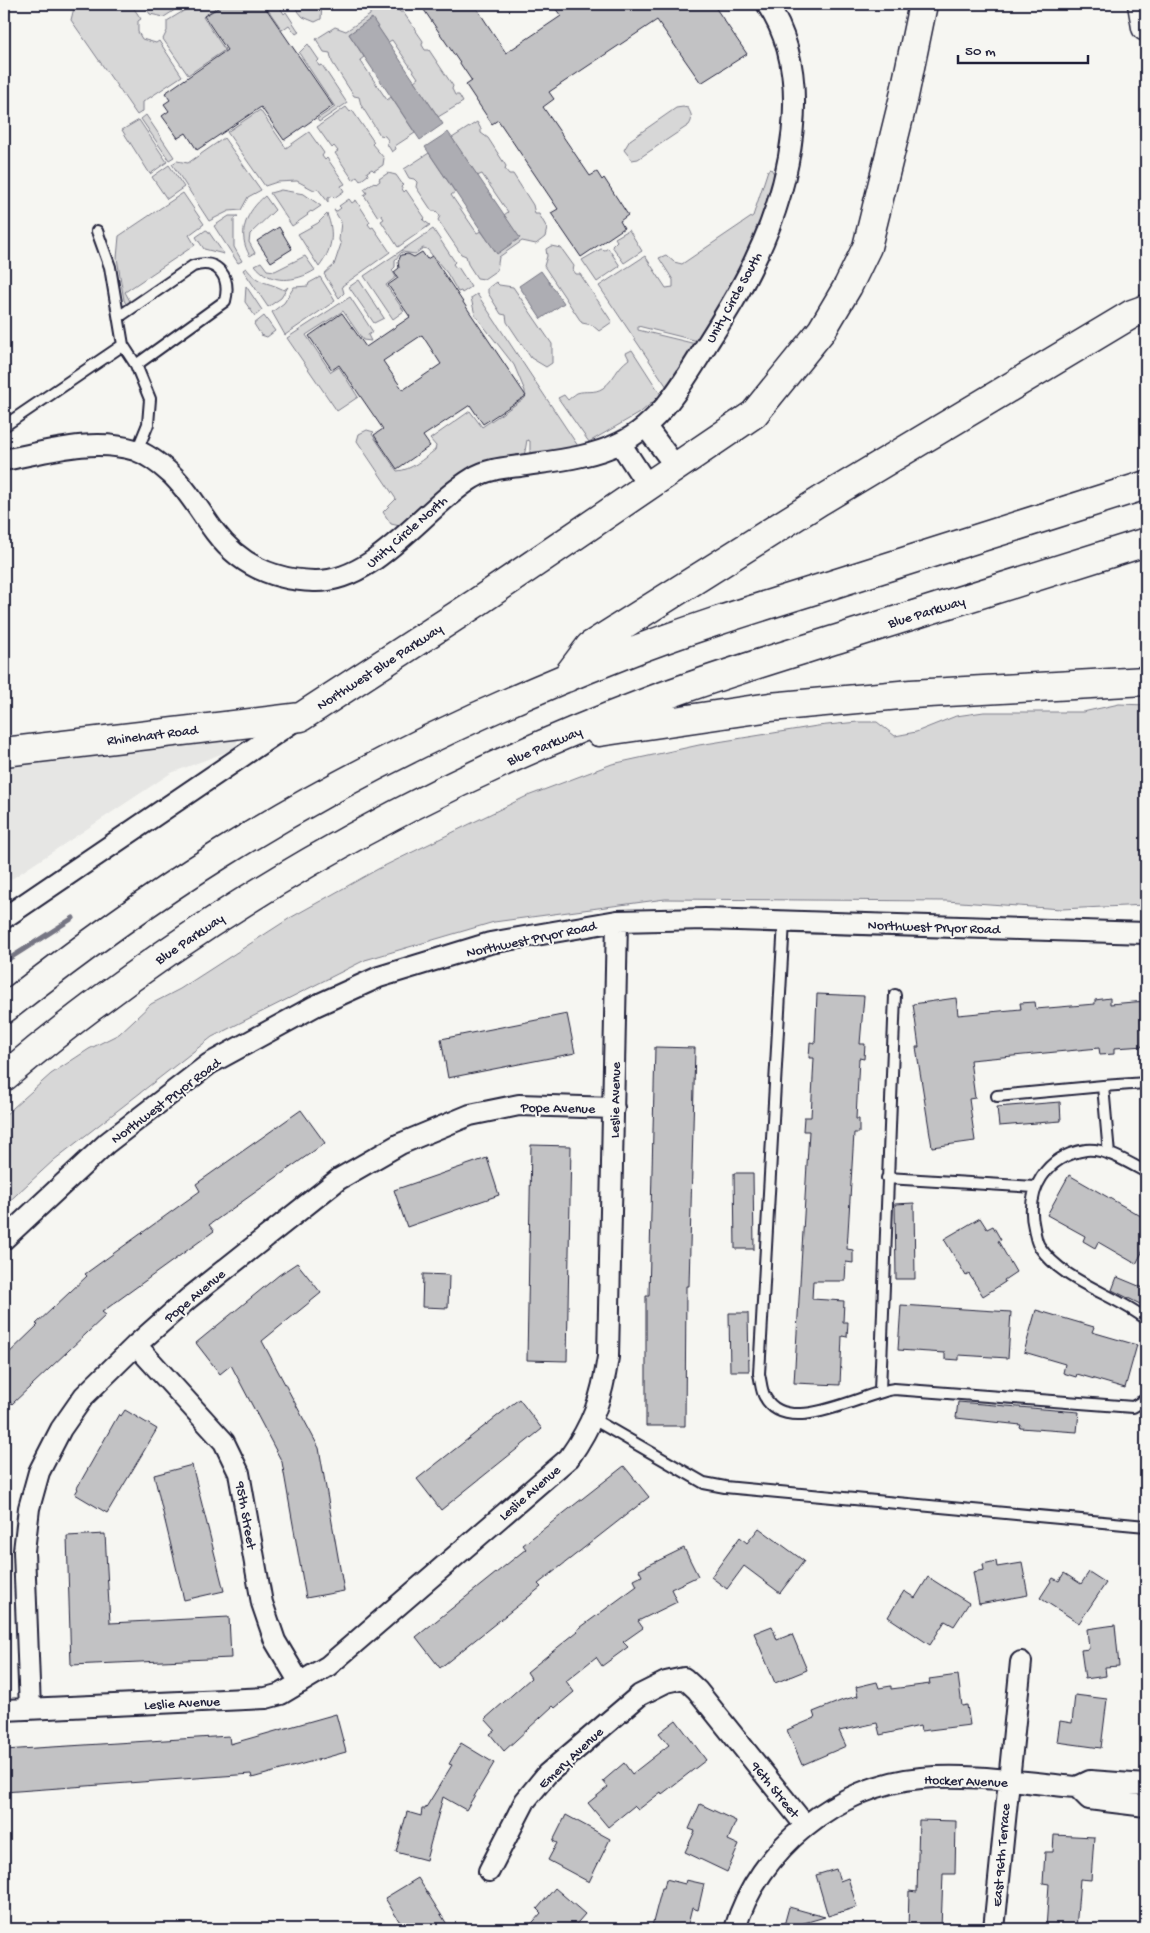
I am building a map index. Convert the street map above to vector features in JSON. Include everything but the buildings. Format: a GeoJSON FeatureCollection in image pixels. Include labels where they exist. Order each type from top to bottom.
{"type":"FeatureCollection","features":[{"type":"Feature","properties":{"kind":"main road","name":"Northwest Blue Parkway"},"geometry":{"type":"LineString","coordinates":[[301,716],[476,603],[754,414],[822,330],[848,286],[867,247],[903,101],[923,4]]}},
{"type":"Feature","properties":{"kind":"main road"},"geometry":{"type":"LineString","coordinates":[[1142,4],[1146,27]]}},
{"type":"Feature","properties":{"kind":"main road"},"geometry":{"type":"LineString","coordinates":[[565,678],[590,646],[820,502],[1142,307]]}},
{"type":"Feature","properties":{"kind":"main road"},"geometry":{"type":"LineString","coordinates":[[4,1009],[117,924],[229,849],[330,790],[434,737],[565,678],[622,655],[726,618],[1146,485]]}},
{"type":"Feature","properties":{"kind":"main road","name":"Blue Parkway"},"geometry":{"type":"LineString","coordinates":[[4,1077],[144,968],[267,887],[361,833],[468,778],[556,738],[648,701],[767,661],[1146,542]]}},
{"type":"Feature","properties":{"kind":"main road"},"geometry":{"type":"LineString","coordinates":[[556,738],[770,707],[911,694],[1146,681]]}},
{"type":"Feature","properties":{"kind":"main road","name":"Rhinehart Road"},"geometry":{"type":"LineString","coordinates":[[4,752],[301,716]]}},
{"type":"Feature","properties":{"kind":"street","name":"Unity Circle South"},"geometry":{"type":"LineString","coordinates":[[588,454],[620,443],[646,426],[681,386],[722,320],[755,260],[776,209],[790,155],[793,100],[788,52],[782,33],[766,4]]}},
{"type":"Feature","properties":{"kind":"street"},"geometry":{"type":"LineString","coordinates":[[646,426],[676,467]]}},
{"type":"Feature","properties":{"kind":"street"},"geometry":{"type":"LineString","coordinates":[[620,443],[648,486]]}},
{"type":"Feature","properties":{"kind":"street","name":"Unity Circle North"},"geometry":{"type":"LineString","coordinates":[[4,460],[73,447],[97,445],[137,451],[150,458],[187,490],[230,550],[246,562],[269,574],[316,582],[342,578],[376,560],[450,494],[476,476],[495,469],[588,454]]}},
{"type":"Feature","properties":{"kind":"street","name":"Northwest Blue Parkway"},"geometry":{"type":"LineString","coordinates":[[4,918],[301,716]]}},
{"type":"Feature","properties":{"kind":"street","name":"Northwest Pryor Road"},"geometry":{"type":"LineString","coordinates":[[4,1238],[106,1143],[154,1104],[209,1064],[315,1006],[379,977],[490,943],[617,921],[705,919],[1146,932]]}},
{"type":"Feature","properties":{"kind":"street","name":"Leslie Avenue"},"geometry":{"type":"LineString","coordinates":[[4,1710],[266,1698],[281,1694],[328,1666],[569,1458],[593,1419],[603,1391],[608,1358],[617,921]]}},
{"type":"Feature","properties":{"kind":"street","name":"Pope Avenue"},"geometry":{"type":"LineString","coordinates":[[30,1709],[24,1551],[29,1508],[39,1472],[60,1429],[84,1396],[136,1345],[189,1298],[339,1179],[400,1144],[470,1115],[519,1106],[614,1108]]}},
{"type":"Feature","properties":{"kind":"street","name":"95th Street"},"geometry":{"type":"LineString","coordinates":[[136,1345],[224,1442],[239,1473],[262,1603],[275,1641],[300,1683]]}},
{"type":"Feature","properties":{"kind":"street","name":"East 96th Terrace"},"geometry":{"type":"LineString","coordinates":[[994,1929],[1020,1662]]}},
{"type":"Feature","properties":{"kind":"street","name":"96th Street"},"geometry":{"type":"LineString","coordinates":[[684,1678],[697,1690],[806,1825],[771,1861],[751,1892],[734,1929]]}},
{"type":"Feature","properties":{"kind":"street","name":"Emery Avenue"},"geometry":{"type":"LineString","coordinates":[[489,1871],[524,1801],[547,1774],[640,1695],[666,1682],[684,1678]]}},
{"type":"Feature","properties":{"kind":"street","name":"Hocker Avenue"},"geometry":{"type":"LineString","coordinates":[[806,1825],[832,1808],[875,1788],[894,1782],[946,1776],[1077,1787],[1090,1781],[1146,1785]]}},
{"type":"Feature","properties":{"kind":"street","name":"Hocker Avenue"},"geometry":{"type":"LineString","coordinates":[[1077,1787],[1089,1799],[1146,1806]]}},
{"type":"Feature","properties":{"kind":"lane"},"geometry":{"type":"LineString","coordinates":[[97,231],[110,267],[120,316],[123,345],[136,365],[150,399],[150,412],[137,451]]}},
{"type":"Feature","properties":{"kind":"lane"},"geometry":{"type":"LineString","coordinates":[[120,316],[193,266],[203,263],[215,266],[224,276],[228,290],[225,301],[136,365]]}},
{"type":"Feature","properties":{"kind":"lane"},"geometry":{"type":"LineString","coordinates":[[4,426],[123,345]]}},
{"type":"Feature","properties":{"kind":"lane"},"geometry":{"type":"LineString","coordinates":[[784,921],[759,1374],[765,1397],[776,1407],[789,1413],[827,1412],[880,1391],[894,1389],[1133,1407],[1146,1399]]}},
{"type":"Feature","properties":{"kind":"lane"},"geometry":{"type":"LineString","coordinates":[[880,1391],[895,995]]}},
{"type":"Feature","properties":{"kind":"lane"},"geometry":{"type":"LineString","coordinates":[[997,1096],[1146,1083]]}},
{"type":"Feature","properties":{"kind":"lane"},"geometry":{"type":"LineString","coordinates":[[1103,1086],[1109,1154]]}},
{"type":"Feature","properties":{"kind":"lane"},"geometry":{"type":"LineString","coordinates":[[1146,1172],[1109,1154],[1087,1150],[1061,1157],[1044,1174],[1035,1187],[1031,1216],[1037,1244],[1053,1264],[1146,1319]]}},
{"type":"Feature","properties":{"kind":"lane"},"geometry":{"type":"LineString","coordinates":[[888,1178],[1035,1187]]}},
{"type":"Feature","properties":{"kind":"lane"},"geometry":{"type":"LineString","coordinates":[[593,1419],[704,1483],[725,1487],[1146,1526]]}},
{"type":"Feature","properties":{"kind":"shaded area"},"geometry":{"type":"Polygon","coordinates":[[[75,4],[131,4],[141,19],[138,21],[138,32],[142,39],[156,43],[159,41],[182,76],[143,102],[143,111],[137,115],[71,20],[75,4]]]}},
{"type":"Feature","properties":{"kind":"shaded area"},"geometry":{"type":"Polygon","coordinates":[[[143,4],[184,4],[164,17],[150,14],[143,4]]]}},
{"type":"Feature","properties":{"kind":"shaded area"},"geometry":{"type":"Polygon","coordinates":[[[195,4],[216,4],[218,6],[203,17],[225,50],[188,75],[163,39],[167,31],[167,21],[195,4]]]}},
{"type":"Feature","properties":{"kind":"shaded area"},"geometry":{"type":"Polygon","coordinates":[[[264,4],[280,4],[284,14],[286,12],[299,32],[296,34],[289,25],[282,30],[264,4]]]}},
{"type":"Feature","properties":{"kind":"shaded area"},"geometry":{"type":"Polygon","coordinates":[[[292,4],[322,4],[321,19],[315,22],[303,17],[292,4]]]}},
{"type":"Feature","properties":{"kind":"shaded area"},"geometry":{"type":"Polygon","coordinates":[[[370,4],[397,4],[396,7],[400,12],[403,12],[423,41],[422,45],[425,50],[429,50],[453,86],[452,89],[455,95],[459,95],[463,102],[438,117],[414,81],[418,78],[392,40],[388,42],[372,19],[349,34],[364,57],[360,60],[387,100],[391,97],[415,133],[395,146],[396,149],[392,152],[387,144],[388,140],[385,136],[380,135],[361,105],[359,97],[354,96],[332,62],[330,53],[324,52],[316,39],[335,27],[346,31],[370,15],[370,4]]]}},
{"type":"Feature","properties":{"kind":"shaded area"},"geometry":{"type":"Polygon","coordinates":[[[372,18],[443,124],[420,140],[349,34],[372,18]]]}},
{"type":"Feature","properties":{"kind":"shaded area"},"geometry":{"type":"Polygon","coordinates":[[[308,44],[319,60],[317,62],[319,66],[322,65],[347,103],[319,122],[317,119],[335,107],[299,53],[308,44]]]}},
{"type":"Feature","properties":{"kind":"shaded area"},"geometry":{"type":"Polygon","coordinates":[[[346,107],[350,112],[352,110],[374,142],[372,144],[384,158],[383,165],[374,171],[372,169],[367,172],[368,175],[360,181],[357,177],[353,180],[335,153],[338,151],[334,146],[332,148],[317,127],[346,107]]]}},
{"type":"Feature","properties":{"kind":"shaded area"},"geometry":{"type":"Polygon","coordinates":[[[676,108],[688,108],[691,115],[689,125],[638,159],[632,160],[624,150],[630,140],[676,108]]]}},
{"type":"Feature","properties":{"kind":"shaded area"},"geometry":{"type":"Polygon","coordinates":[[[260,110],[286,148],[309,132],[324,153],[322,156],[325,160],[327,158],[345,184],[341,186],[344,191],[334,198],[332,196],[328,198],[328,202],[318,189],[314,190],[297,181],[277,182],[265,186],[227,132],[260,110]]]}},
{"type":"Feature","properties":{"kind":"shaded area"},"geometry":{"type":"Polygon","coordinates":[[[146,115],[174,157],[169,160],[141,119],[146,115]]]}},
{"type":"Feature","properties":{"kind":"shaded area"},"geometry":{"type":"Polygon","coordinates":[[[139,120],[167,162],[150,174],[122,130],[139,120]]]}},
{"type":"Feature","properties":{"kind":"shaded area"},"geometry":{"type":"Polygon","coordinates":[[[477,122],[481,133],[488,138],[506,166],[505,169],[509,174],[513,174],[533,205],[535,214],[539,214],[547,228],[545,237],[536,244],[522,241],[499,257],[497,270],[484,279],[477,278],[468,264],[466,256],[461,254],[438,220],[440,216],[436,211],[432,211],[416,187],[417,182],[409,178],[404,169],[429,153],[455,192],[451,195],[477,233],[481,231],[497,253],[519,238],[504,215],[508,212],[482,174],[477,176],[452,138],[477,122]]]}},
{"type":"Feature","properties":{"kind":"shaded area"},"geometry":{"type":"Polygon","coordinates":[[[448,132],[520,238],[497,254],[425,147],[448,132]]]}},
{"type":"Feature","properties":{"kind":"shaded area"},"geometry":{"type":"Polygon","coordinates":[[[224,138],[261,190],[248,197],[241,210],[229,211],[209,221],[172,164],[177,161],[188,163],[224,138]]]}},
{"type":"Feature","properties":{"kind":"shaded area"},"geometry":{"type":"Polygon","coordinates":[[[169,165],[184,187],[167,199],[152,177],[169,165]]]}},
{"type":"Feature","properties":{"kind":"shaded area"},"geometry":{"type":"Polygon","coordinates":[[[771,169],[775,175],[761,219],[732,281],[698,341],[638,326],[638,330],[696,344],[667,387],[599,286],[645,256],[666,288],[673,287],[673,280],[659,258],[666,255],[674,262],[682,264],[753,216],[768,170],[771,169]]]}},
{"type":"Feature","properties":{"kind":"shaded area"},"geometry":{"type":"Polygon","coordinates":[[[388,173],[396,175],[403,185],[401,187],[404,192],[406,190],[425,218],[423,220],[430,225],[398,247],[381,221],[384,219],[381,215],[378,217],[364,195],[367,193],[364,189],[374,182],[376,184],[380,181],[379,179],[388,173]]]}},
{"type":"Feature","properties":{"kind":"shaded area"},"geometry":{"type":"Polygon","coordinates":[[[281,190],[304,194],[321,206],[311,211],[292,226],[270,193],[281,190]]]}},
{"type":"Feature","properties":{"kind":"shaded area"},"geometry":{"type":"Polygon","coordinates":[[[183,193],[204,224],[189,235],[195,245],[125,292],[131,303],[127,306],[124,300],[117,258],[119,236],[183,193]]]}},
{"type":"Feature","properties":{"kind":"shaded area"},"geometry":{"type":"Polygon","coordinates":[[[265,196],[275,210],[250,234],[249,242],[255,253],[250,256],[244,239],[246,223],[253,208],[265,196]]]}},
{"type":"Feature","properties":{"kind":"shaded area"},"geometry":{"type":"Polygon","coordinates":[[[349,199],[352,203],[356,200],[370,222],[368,224],[371,228],[373,227],[390,252],[342,286],[344,293],[339,298],[324,274],[334,265],[341,244],[339,240],[341,222],[334,210],[337,211],[341,208],[339,206],[349,199]]]}},
{"type":"Feature","properties":{"kind":"shaded area"},"geometry":{"type":"Polygon","coordinates":[[[327,214],[331,228],[331,242],[327,254],[319,267],[298,234],[318,223],[327,214]]]}},
{"type":"Feature","properties":{"kind":"shaded area"},"geometry":{"type":"Polygon","coordinates":[[[229,216],[238,216],[234,219],[234,247],[242,261],[238,263],[214,226],[229,216]]]}},
{"type":"Feature","properties":{"kind":"shaded area"},"geometry":{"type":"Polygon","coordinates":[[[433,229],[455,262],[453,264],[456,268],[458,267],[471,287],[462,293],[461,291],[458,292],[447,273],[427,249],[423,248],[415,254],[402,252],[395,260],[395,267],[392,270],[396,277],[386,285],[404,311],[393,319],[364,276],[433,229]]]}},
{"type":"Feature","properties":{"kind":"shaded area"},"geometry":{"type":"Polygon","coordinates":[[[206,230],[224,254],[204,249],[196,237],[206,230]]]}},
{"type":"Feature","properties":{"kind":"shaded area"},"geometry":{"type":"Polygon","coordinates":[[[629,230],[642,251],[624,263],[612,246],[617,241],[615,238],[629,230]]]}},
{"type":"Feature","properties":{"kind":"shaded area"},"geometry":{"type":"Polygon","coordinates":[[[551,246],[561,248],[574,266],[573,270],[576,274],[580,274],[612,322],[599,331],[592,325],[582,323],[544,266],[547,256],[546,249],[551,246]]]}},
{"type":"Feature","properties":{"kind":"shaded area"},"geometry":{"type":"Polygon","coordinates":[[[608,248],[620,266],[597,282],[582,260],[601,249],[605,250],[608,248]]]}},
{"type":"Feature","properties":{"kind":"shaded area"},"geometry":{"type":"Polygon","coordinates":[[[305,256],[315,270],[292,279],[276,279],[268,276],[255,265],[261,262],[267,270],[275,271],[305,256]]]}},
{"type":"Feature","properties":{"kind":"shaded area"},"geometry":{"type":"Polygon","coordinates":[[[246,268],[255,277],[264,282],[284,290],[288,287],[281,298],[268,307],[243,270],[246,268]]]}},
{"type":"Feature","properties":{"kind":"shaded area"},"geometry":{"type":"Polygon","coordinates":[[[541,271],[564,303],[541,319],[519,286],[541,271]]]}},
{"type":"Feature","properties":{"kind":"shaded area"},"geometry":{"type":"Polygon","coordinates":[[[320,277],[335,301],[285,335],[272,312],[284,303],[294,287],[308,286],[309,283],[320,277]]]}},
{"type":"Feature","properties":{"kind":"shaded area"},"geometry":{"type":"Polygon","coordinates":[[[359,280],[384,318],[374,323],[349,287],[359,280]]]}},
{"type":"Feature","properties":{"kind":"shaded area"},"geometry":{"type":"Polygon","coordinates":[[[496,282],[499,285],[513,287],[552,344],[552,363],[546,367],[531,358],[507,322],[506,315],[501,314],[488,293],[488,288],[496,282]]]}},
{"type":"Feature","properties":{"kind":"shaded area"},"geometry":{"type":"Polygon","coordinates":[[[246,286],[262,310],[255,316],[245,302],[246,286]]]}},
{"type":"Feature","properties":{"kind":"shaded area"},"geometry":{"type":"Polygon","coordinates":[[[477,294],[578,446],[530,455],[530,441],[527,440],[524,457],[400,526],[391,524],[383,512],[396,499],[357,441],[359,434],[367,430],[374,432],[372,434],[397,471],[408,469],[435,450],[436,446],[430,439],[470,411],[482,427],[525,398],[525,391],[514,365],[475,315],[471,298],[477,294]]]}},
{"type":"Feature","properties":{"kind":"shaded area"},"geometry":{"type":"Polygon","coordinates":[[[350,297],[373,332],[368,335],[371,341],[363,340],[343,311],[306,335],[331,372],[339,367],[358,397],[337,411],[287,338],[350,297]]]}},
{"type":"Feature","properties":{"kind":"shaded area"},"geometry":{"type":"Polygon","coordinates":[[[264,316],[275,331],[267,337],[261,335],[254,324],[264,316]]]}},
{"type":"Feature","properties":{"kind":"shaded area"},"geometry":{"type":"Polygon","coordinates":[[[632,350],[661,395],[641,412],[589,442],[558,398],[564,395],[568,400],[577,393],[596,391],[603,388],[629,359],[626,353],[632,350]]]}},
{"type":"Feature","properties":{"kind":"shaded area"},"geometry":{"type":"Polygon","coordinates":[[[1119,704],[1146,705],[1146,905],[1061,909],[946,901],[665,899],[494,922],[365,960],[212,1037],[54,1160],[4,1206],[4,1116],[51,1074],[89,1049],[119,1034],[151,1004],[180,989],[290,918],[378,869],[525,797],[612,764],[699,745],[817,726],[877,722],[895,736],[916,732],[956,716],[984,712],[1083,712],[1119,704]]]}},
{"type":"Feature","properties":{"kind":"shaded area"},"geometry":{"type":"Polygon","coordinates":[[[234,734],[237,748],[171,773],[4,884],[4,764],[234,734]]]}},
{"type":"Feature","properties":{"kind":"waterway"},"geometry":{"type":"LineString","coordinates":[[4,962],[73,918]]}}]}
